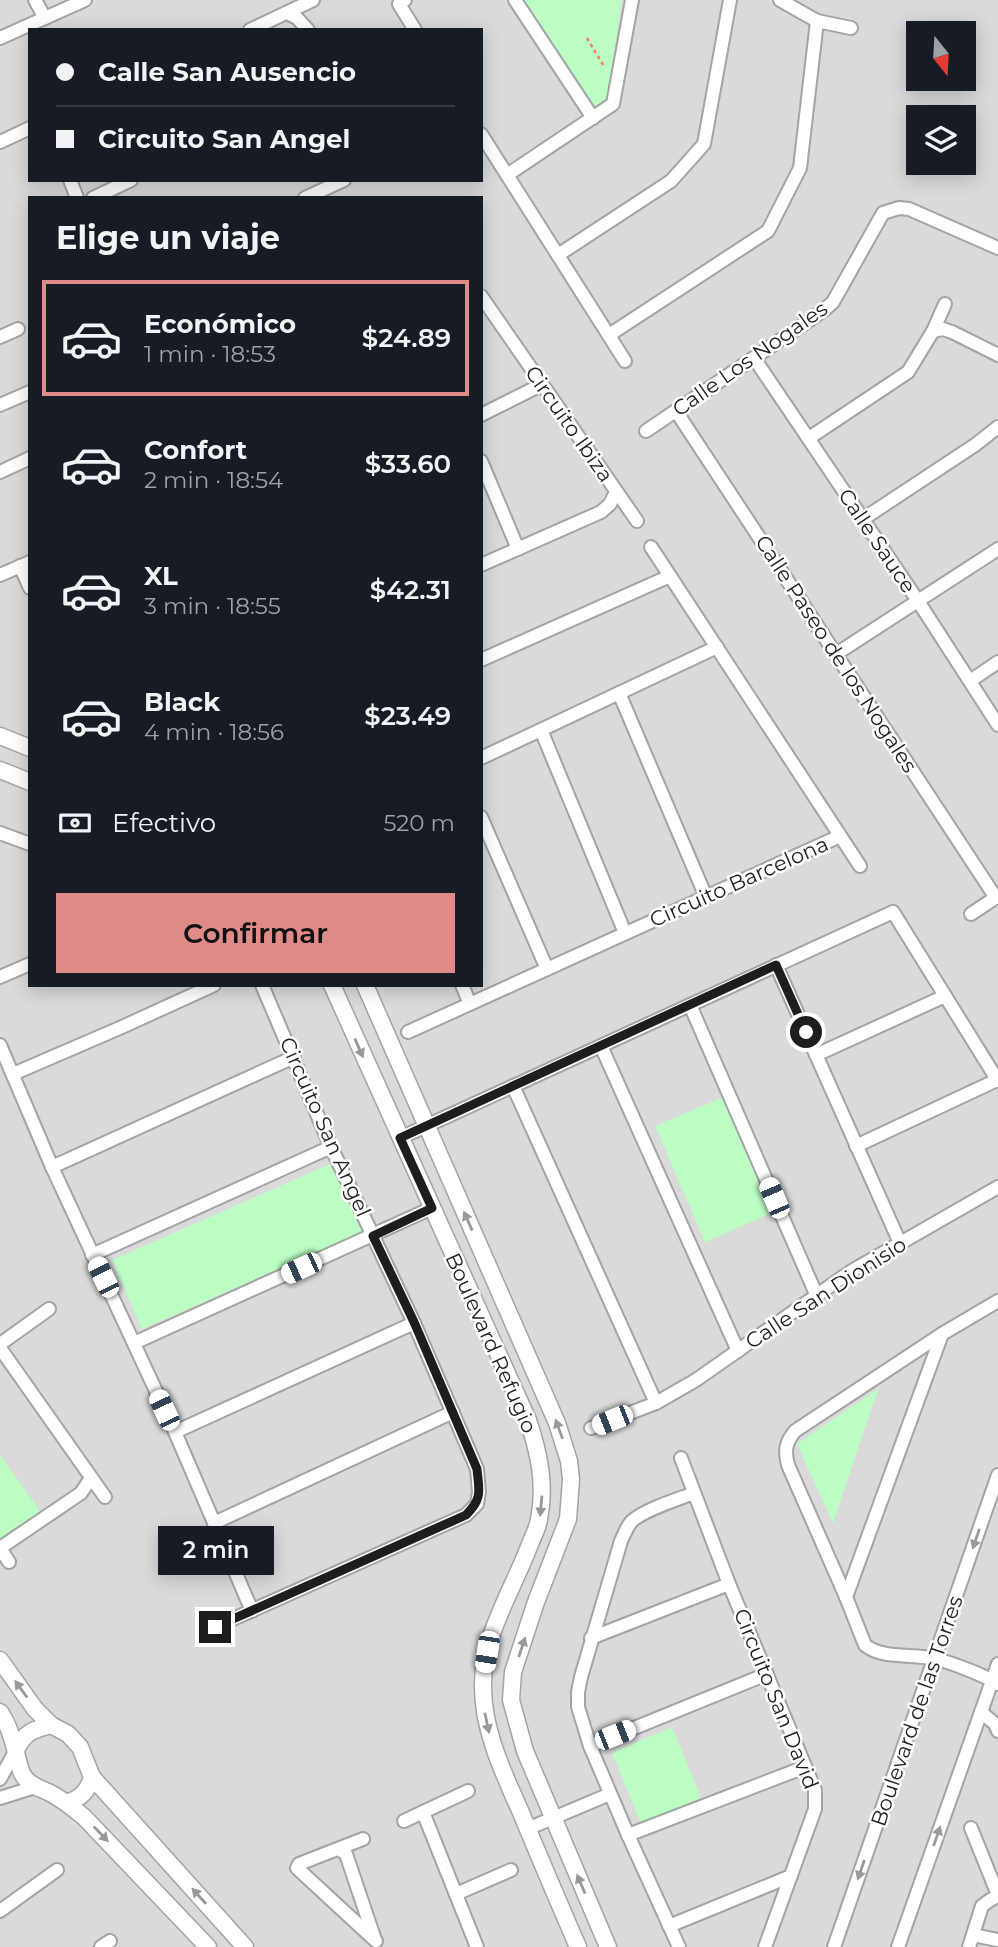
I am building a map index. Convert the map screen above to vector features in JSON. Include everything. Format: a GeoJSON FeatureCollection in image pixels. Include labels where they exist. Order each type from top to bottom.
{"type":"FeatureCollection","features":[{"type":"Feature","properties":{"kind":"street"},"geometry":{"type":"LineString","coordinates":[[35,0],[45,18]]}},
{"type":"Feature","properties":{"kind":"street"},"geometry":{"type":"LineString","coordinates":[[0,38],[85,0]]}},
{"type":"Feature","properties":{"kind":"street"},"geometry":{"type":"LineString","coordinates":[[254,28],[313,0]]}},
{"type":"Feature","properties":{"kind":"street"},"geometry":{"type":"LineString","coordinates":[[405,0],[399,4],[414,28]]}},
{"type":"Feature","properties":{"kind":"street"},"geometry":{"type":"LineString","coordinates":[[515,0],[593,118]]}},
{"type":"Feature","properties":{"kind":"street"},"geometry":{"type":"LineString","coordinates":[[507,175],[613,104],[632,0]]}},
{"type":"Feature","properties":{"kind":"street"},"geometry":{"type":"LineString","coordinates":[[558,255],[671,181],[704,144],[730,0]]}},
{"type":"Feature","properties":{"kind":"street"},"geometry":{"type":"LineString","coordinates":[[780,0],[817,21],[851,29]]}},
{"type":"Feature","properties":{"kind":"street"},"geometry":{"type":"LineString","coordinates":[[287,13],[297,18],[306,28]]}},
{"type":"Feature","properties":{"kind":"street"},"geometry":{"type":"LineString","coordinates":[[609,335],[768,231],[800,167],[817,21]]}},
{"type":"Feature","properties":{"kind":"street"},"geometry":{"type":"LineString","coordinates":[[0,142],[28,129]]}},
{"type":"Feature","properties":{"kind":"street"},"geometry":{"type":"LineString","coordinates":[[483,137],[625,361]]}},
{"type":"Feature","properties":{"kind":"street"},"geometry":{"type":"LineString","coordinates":[[97,196],[127,182]]}},
{"type":"Feature","properties":{"kind":"street"},"geometry":{"type":"LineString","coordinates":[[308,196],[340,182]]}},
{"type":"Feature","properties":{"kind":"street","name":"Calle Los Nogales"},"geometry":{"type":"LineString","coordinates":[[646,431],[823,311],[832,302],[883,213],[909,209],[998,248]]}},
{"type":"Feature","properties":{"kind":"street"},"geometry":{"type":"LineString","coordinates":[[809,438],[908,372],[933,331],[945,304]]}},
{"type":"Feature","properties":{"kind":"street","name":"Circuito Ibiza"},"geometry":{"type":"LineString","coordinates":[[483,564],[601,512],[610,504],[616,492],[485,312]]}},
{"type":"Feature","properties":{"kind":"street"},"geometry":{"type":"LineString","coordinates":[[0,337],[18,328]]}},
{"type":"Feature","properties":{"kind":"street"},"geometry":{"type":"LineString","coordinates":[[933,331],[943,329],[952,332],[998,355]]}},
{"type":"Feature","properties":{"kind":"street","name":"Calle Sauce"},"geometry":{"type":"LineString","coordinates":[[754,358],[998,724]]}},
{"type":"Feature","properties":{"kind":"street"},"geometry":{"type":"LineString","coordinates":[[483,414],[541,386]]}},
{"type":"Feature","properties":{"kind":"street"},"geometry":{"type":"LineString","coordinates":[[0,405],[28,393]]}},
{"type":"Feature","properties":{"kind":"street","name":"Calle Paseo de los Nogales"},"geometry":{"type":"LineString","coordinates":[[676,411],[997,897],[971,914]]}},
{"type":"Feature","properties":{"kind":"street"},"geometry":{"type":"LineString","coordinates":[[863,519],[998,427]]}},
{"type":"Feature","properties":{"kind":"street"},"geometry":{"type":"LineString","coordinates":[[0,472],[28,459]]}},
{"type":"Feature","properties":{"kind":"street"},"geometry":{"type":"LineString","coordinates":[[483,466],[518,549]]}},
{"type":"Feature","properties":{"kind":"street"},"geometry":{"type":"LineString","coordinates":[[616,492],[636,521]]}},
{"type":"Feature","properties":{"kind":"street","name":"Circuito Barcelona"},"geometry":{"type":"LineString","coordinates":[[408,1032],[840,836],[651,547]]}},
{"type":"Feature","properties":{"kind":"street"},"geometry":{"type":"LineString","coordinates":[[836,654],[998,549]]}},
{"type":"Feature","properties":{"kind":"street"},"geometry":{"type":"LineString","coordinates":[[0,575],[25,564]]}},
{"type":"Feature","properties":{"kind":"street"},"geometry":{"type":"LineString","coordinates":[[483,659],[670,576]]}},
{"type":"Feature","properties":{"kind":"street"},"geometry":{"type":"LineString","coordinates":[[483,757],[717,648]]}},
{"type":"Feature","properties":{"kind":"street"},"geometry":{"type":"LineString","coordinates":[[970,681],[998,662]]}},
{"type":"Feature","properties":{"kind":"street"},"geometry":{"type":"LineString","coordinates":[[619,693],[706,897]]}},
{"type":"Feature","properties":{"kind":"street"},"geometry":{"type":"LineString","coordinates":[[541,730],[625,933]]}},
{"type":"Feature","properties":{"kind":"street"},"geometry":{"type":"LineString","coordinates":[[0,736],[28,747]]}},
{"type":"Feature","properties":{"kind":"street"},"geometry":{"type":"LineString","coordinates":[[0,770],[28,781]]}},
{"type":"Feature","properties":{"kind":"street"},"geometry":{"type":"LineString","coordinates":[[483,822],[547,968]]}},
{"type":"Feature","properties":{"kind":"street"},"geometry":{"type":"LineString","coordinates":[[0,833],[28,844]]}},
{"type":"Feature","properties":{"kind":"street"},"geometry":{"type":"LineString","coordinates":[[840,836],[860,866]]}},
{"type":"Feature","properties":{"kind":"street"},"geometry":{"type":"LineString","coordinates":[[400,1138],[893,912],[998,1081],[856,1146]]}},
{"type":"Feature","properties":{"kind":"street"},"geometry":{"type":"LineString","coordinates":[[0,977],[28,965]]}},
{"type":"Feature","properties":{"kind":"street"},"geometry":{"type":"LineString","coordinates":[[776,965],[900,1243]]}},
{"type":"Feature","properties":{"kind":"street"},"geometry":{"type":"LineString","coordinates":[[13,1074],[209,987]]}},
{"type":"Feature","properties":{"kind":"street","name":"Circuito San Angel"},"geometry":{"type":"LineString","coordinates":[[215,1627],[466,1515],[477,1504],[479,1492],[477,1469],[453,1412],[414,1322],[331,1147],[263,987]]}},
{"type":"Feature","properties":{"kind":"street","name":"Boulevard Refugio"},"geometry":{"type":"LineString","coordinates":[[333,987],[528,1420],[537,1447],[542,1474],[539,1520],[527,1554],[494,1627],[482,1681],[483,1702],[501,1767],[578,1947]]}},
{"type":"Feature","properties":{"kind":"street","name":"Boulevard Refugio"},"geometry":{"type":"LineString","coordinates":[[366,987],[557,1423],[569,1461],[571,1480],[568,1519],[513,1672],[511,1700],[525,1751],[608,1947]]}},
{"type":"Feature","properties":{"kind":"street"},"geometry":{"type":"LineString","coordinates":[[463,987],[470,1004]]}},
{"type":"Feature","properties":{"kind":"street"},"geometry":{"type":"LineString","coordinates":[[816,1055],[945,996]]}},
{"type":"Feature","properties":{"kind":"street"},"geometry":{"type":"LineString","coordinates":[[690,1005],[816,1294]]}},
{"type":"Feature","properties":{"kind":"street"},"geometry":{"type":"LineString","coordinates":[[0,1045],[52,1167],[175,1432],[252,1611]]}},
{"type":"Feature","properties":{"kind":"street"},"geometry":{"type":"LineString","coordinates":[[601,1046],[738,1351]]}},
{"type":"Feature","properties":{"kind":"street"},"geometry":{"type":"LineString","coordinates":[[52,1167],[294,1057]]}},
{"type":"Feature","properties":{"kind":"street"},"geometry":{"type":"LineString","coordinates":[[513,1086],[656,1403]]}},
{"type":"Feature","properties":{"kind":"street"},"geometry":{"type":"LineString","coordinates":[[92,1255],[331,1147]]}},
{"type":"Feature","properties":{"kind":"street","name":"Calle San Dionisio"},"geometry":{"type":"LineString","coordinates":[[591,1428],[656,1403],[696,1380],[816,1294],[998,1187]]}},
{"type":"Feature","properties":{"kind":"street"},"geometry":{"type":"LineString","coordinates":[[134,1343],[432,1208]]}},
{"type":"Feature","properties":{"kind":"street"},"geometry":{"type":"LineString","coordinates":[[995,1682],[935,1658],[871,1650],[861,1638],[785,1453],[788,1439],[795,1431],[942,1334],[998,1301]]}},
{"type":"Feature","properties":{"kind":"street"},"geometry":{"type":"LineString","coordinates":[[49,1309],[0,1346],[105,1497]]}},
{"type":"Feature","properties":{"kind":"street"},"geometry":{"type":"LineString","coordinates":[[175,1432],[414,1322]]}},
{"type":"Feature","properties":{"kind":"street"},"geometry":{"type":"LineString","coordinates":[[846,1597],[942,1334]]}},
{"type":"Feature","properties":{"kind":"street"},"geometry":{"type":"LineString","coordinates":[[214,1523],[453,1412]]}},
{"type":"Feature","properties":{"kind":"street","name":"Circuito San David"},"geometry":{"type":"LineString","coordinates":[[681,1458],[729,1584],[815,1790],[815,1809],[765,1947]]}},
{"type":"Feature","properties":{"kind":"street"},"geometry":{"type":"LineString","coordinates":[[542,1474],[571,1480]]}},
{"type":"Feature","properties":{"kind":"street","name":"Boulevard de las Torres"},"geometry":{"type":"LineString","coordinates":[[834,1947],[998,1475]]}},
{"type":"Feature","properties":{"kind":"street"},"geometry":{"type":"LineString","coordinates":[[9,1562],[0,1548],[81,1493],[91,1478]]}},
{"type":"Feature","properties":{"kind":"street"},"geometry":{"type":"LineString","coordinates":[[679,1947],[590,1746],[581,1721],[578,1692],[621,1541],[632,1522],[644,1514],[694,1493]]}},
{"type":"Feature","properties":{"kind":"street"},"geometry":{"type":"LineString","coordinates":[[592,1638],[729,1584]]}},
{"type":"Feature","properties":{"kind":"street"},"geometry":{"type":"LineString","coordinates":[[0,1660],[35,1709],[51,1725],[68,1734],[80,1747],[92,1777],[245,1947]]}},
{"type":"Feature","properties":{"kind":"street"},"geometry":{"type":"LineString","coordinates":[[898,1947],[981,1712],[995,1682],[998,1664]]}},
{"type":"Feature","properties":{"kind":"street"},"geometry":{"type":"LineString","coordinates":[[590,1746],[767,1674]]}},
{"type":"Feature","properties":{"kind":"street"},"geometry":{"type":"LineString","coordinates":[[0,1712],[25,1778],[34,1787],[67,1803],[84,1816],[208,1947]]}},
{"type":"Feature","properties":{"kind":"street"},"geometry":{"type":"LineString","coordinates":[[981,1712],[990,1718],[998,1731]]}},
{"type":"Feature","properties":{"kind":"street"},"geometry":{"type":"LineString","coordinates":[[0,1779],[22,1738],[29,1732],[51,1725]]}},
{"type":"Feature","properties":{"kind":"street"},"geometry":{"type":"LineString","coordinates":[[628,1835],[805,1767]]}},
{"type":"Feature","properties":{"kind":"street"},"geometry":{"type":"LineString","coordinates":[[67,1803],[82,1796],[89,1788],[92,1777]]}},
{"type":"Feature","properties":{"kind":"street"},"geometry":{"type":"LineString","coordinates":[[0,1798],[34,1787]]}},
{"type":"Feature","properties":{"kind":"street"},"geometry":{"type":"LineString","coordinates":[[404,1821],[468,1791]]}},
{"type":"Feature","properties":{"kind":"street"},"geometry":{"type":"LineString","coordinates":[[527,1829],[610,1794]]}},
{"type":"Feature","properties":{"kind":"street"},"geometry":{"type":"LineString","coordinates":[[423,1812],[477,1947]]}},
{"type":"Feature","properties":{"kind":"street"},"geometry":{"type":"LineString","coordinates":[[971,1828],[998,1896],[982,1906],[971,1941],[998,1940]]}},
{"type":"Feature","properties":{"kind":"street"},"geometry":{"type":"LineString","coordinates":[[363,1839],[297,1865],[298,1870],[377,1944]]}},
{"type":"Feature","properties":{"kind":"street"},"geometry":{"type":"LineString","coordinates":[[339,1849],[346,1854],[377,1944]]}},
{"type":"Feature","properties":{"kind":"street"},"geometry":{"type":"LineString","coordinates":[[0,1911],[57,1870]]}},
{"type":"Feature","properties":{"kind":"street"},"geometry":{"type":"LineString","coordinates":[[456,1894],[511,1870]]}},
{"type":"Feature","properties":{"kind":"street"},"geometry":{"type":"LineString","coordinates":[[669,1926],[791,1877]]}},
{"type":"Feature","properties":{"kind":"path"},"geometry":{"type":"LineString","coordinates":[[587,38],[617,85]]}},
{"type":"Feature","properties":{"kind":"shaded area"},"geometry":{"type":"Polygon","coordinates":[[[0,0],[998,0],[998,1947],[0,1947],[0,0]]]}},
{"type":"Feature","properties":{"kind":"green space"},"geometry":{"type":"Polygon","coordinates":[[[524,0],[622,0],[607,102],[597,109],[524,0]]]}},
{"type":"Feature","properties":{"kind":"green space"},"geometry":{"type":"Polygon","coordinates":[[[726,1096],[776,1211],[705,1242],[655,1126],[726,1096]]]}},
{"type":"Feature","properties":{"kind":"green space"},"geometry":{"type":"Polygon","coordinates":[[[335,1162],[365,1231],[142,1329],[112,1260],[335,1162]]]}},
{"type":"Feature","properties":{"kind":"green space"},"geometry":{"type":"Polygon","coordinates":[[[878,1389],[833,1523],[797,1444],[878,1389]]]}},
{"type":"Feature","properties":{"kind":"green space"},"geometry":{"type":"Polygon","coordinates":[[[0,1455],[40,1511],[0,1539],[0,1455]]]}},
{"type":"Feature","properties":{"kind":"green space"},"geometry":{"type":"Polygon","coordinates":[[[672,1727],[701,1798],[641,1823],[612,1753],[672,1727]]]}},
{"type":"Feature","properties":{"kind":"route"},"geometry":{"type":"LineString","coordinates":[[215,1627],[466,1515],[477,1504],[477,1469],[414,1322],[373,1236],[432,1208],[400,1138],[776,965],[806,1032]]}}]}
